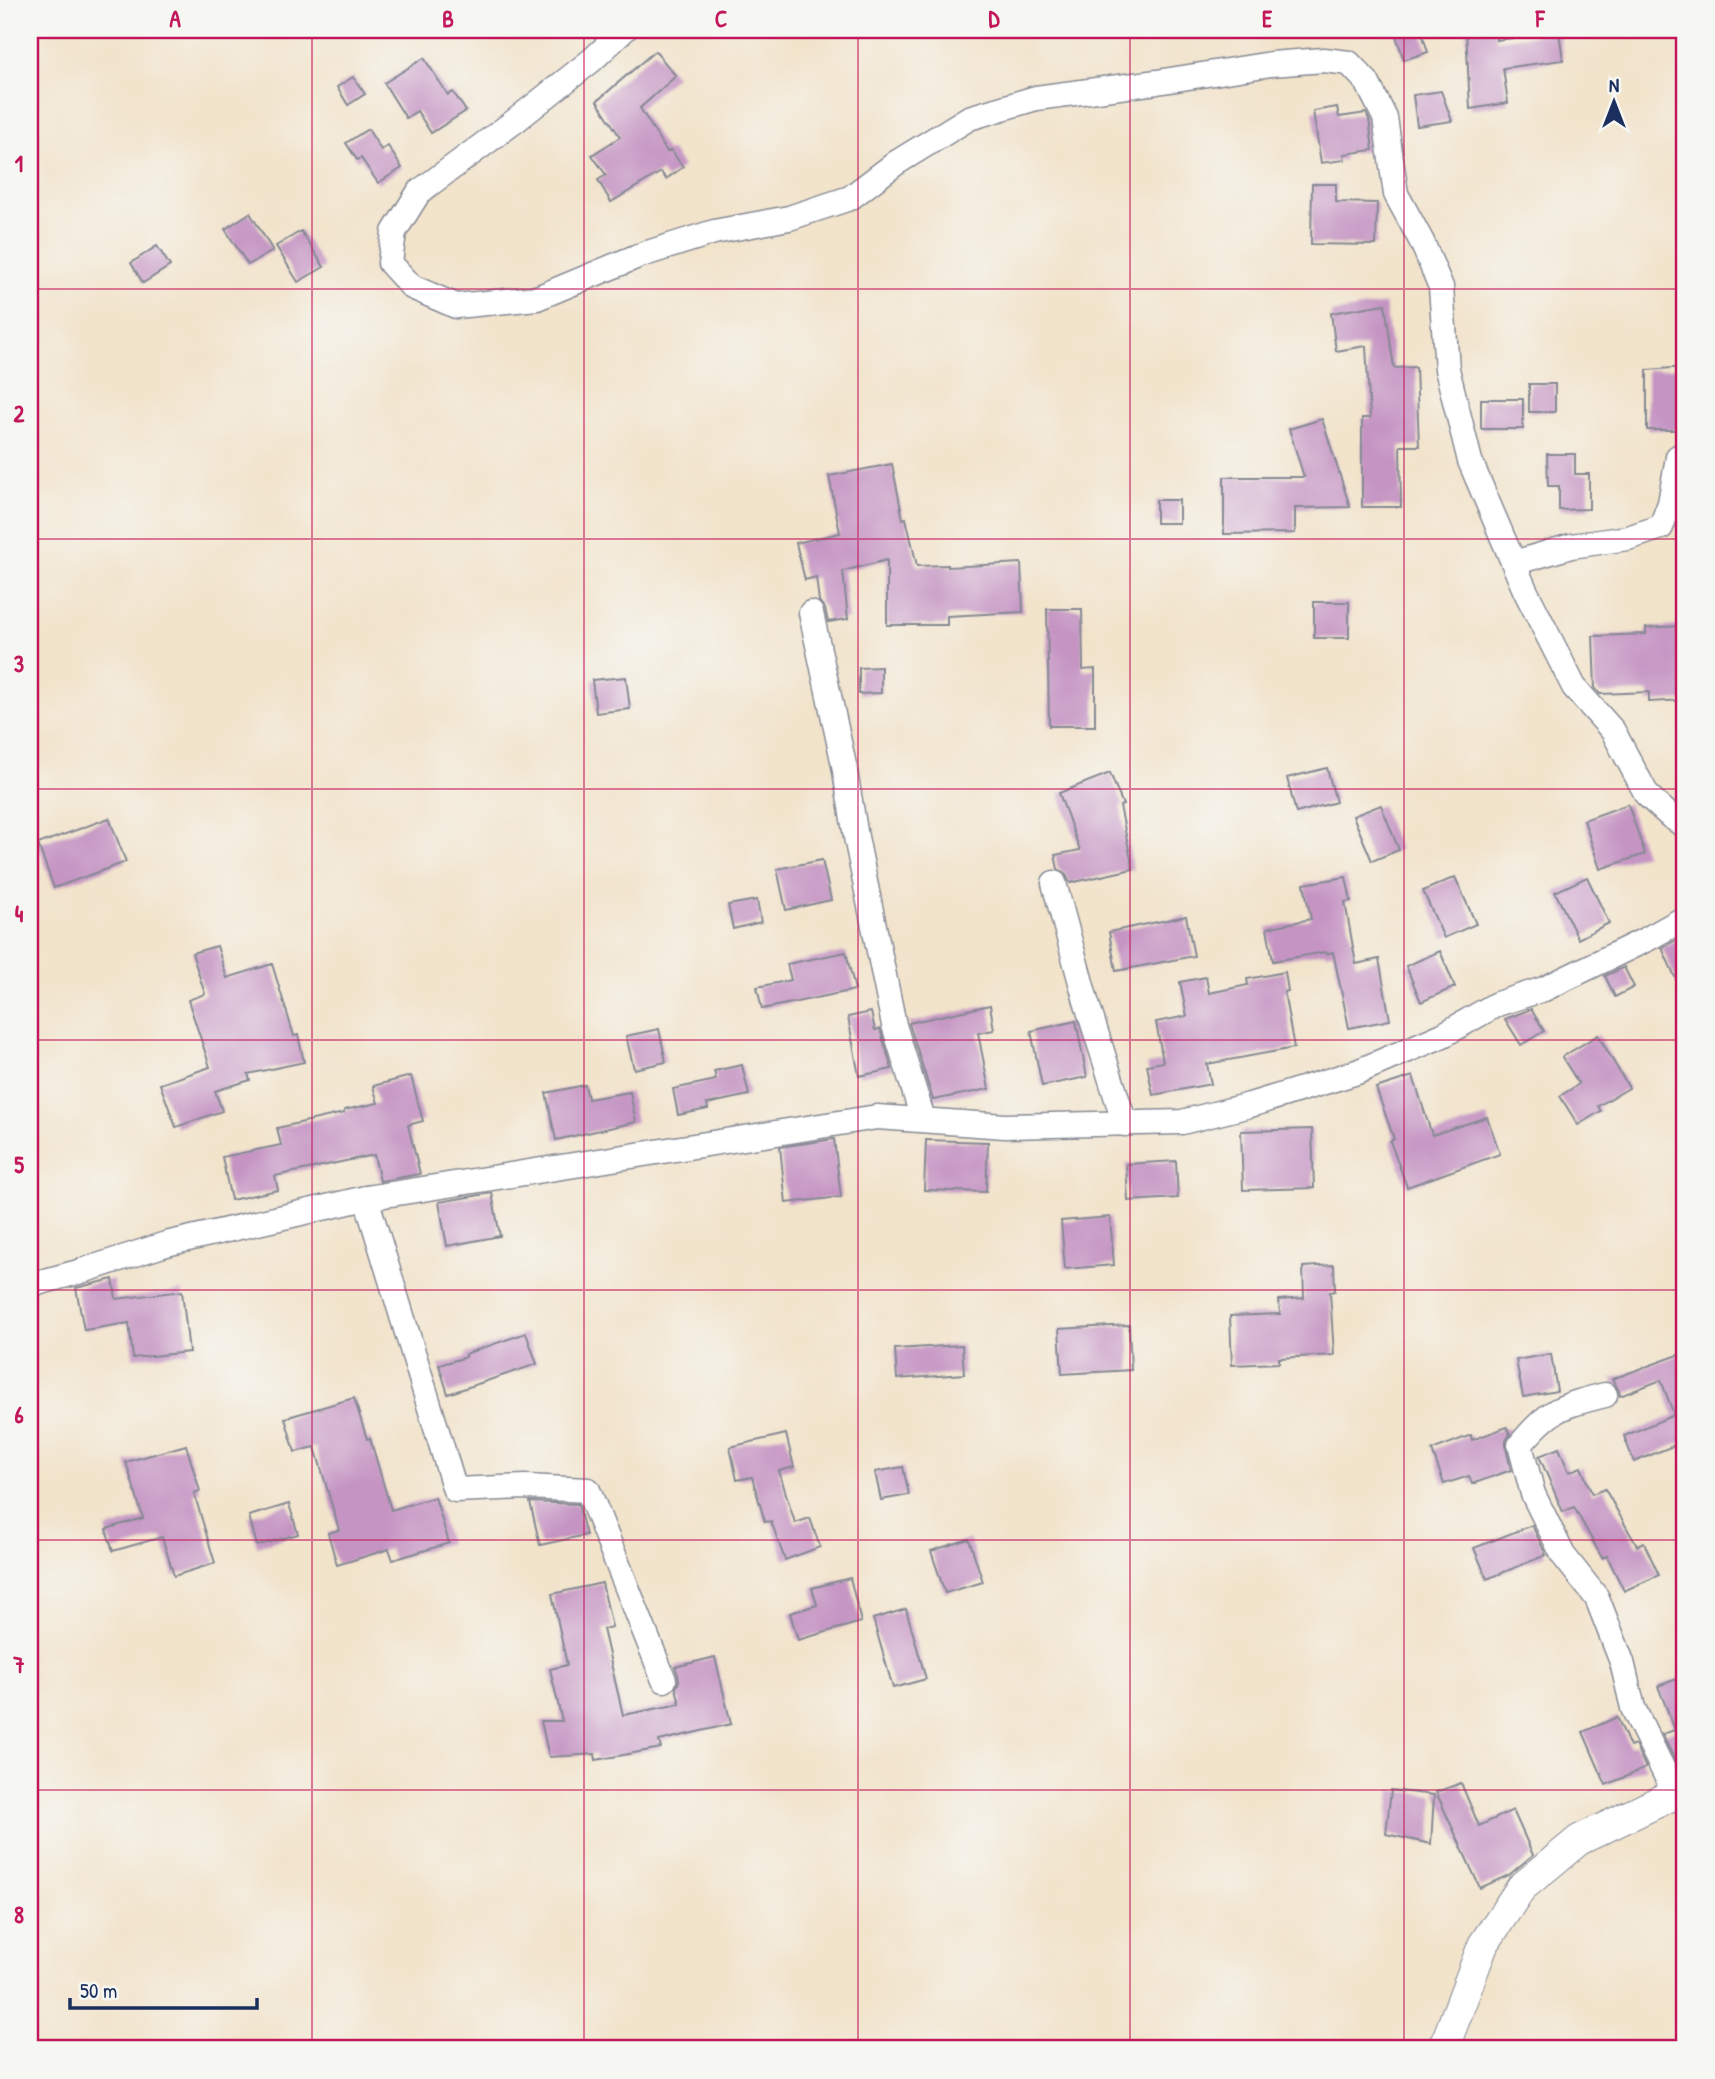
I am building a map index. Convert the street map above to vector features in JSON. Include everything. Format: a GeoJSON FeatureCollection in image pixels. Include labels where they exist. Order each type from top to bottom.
{"type":"FeatureCollection","features":[{"type":"Feature","properties":{"kind":"street"},"geometry":{"type":"LineString","coordinates":[[624,30],[592,60],[515,121],[419,192],[394,232],[390,262],[412,287],[456,306],[537,298],[638,256],[714,232],[789,218],[850,198],[896,163],[969,118],[1036,98],[1271,64],[1324,60],[1349,63],[1367,82],[1385,118],[1395,194],[1422,242],[1441,287],[1447,369],[1470,461],[1514,563],[1574,687],[1613,731],[1647,795],[1670,817],[1685,826]]}},
{"type":"Feature","properties":{"kind":"street"},"geometry":{"type":"LineString","coordinates":[[1514,563],[1571,546],[1628,538],[1661,527],[1670,503],[1678,457],[1685,453]]}},
{"type":"Feature","properties":{"kind":"street"},"geometry":{"type":"LineString","coordinates":[[811,613],[844,765],[894,1025],[923,1119]]}},
{"type":"Feature","properties":{"kind":"street"},"geometry":{"type":"LineString","coordinates":[[1054,883],[1086,1001],[1125,1125]]}},
{"type":"Feature","properties":{"kind":"street"},"geometry":{"type":"LineString","coordinates":[[30,1284],[82,1271],[166,1244],[366,1198],[877,1117],[1005,1126],[1182,1122],[1250,1105],[1357,1072],[1443,1035],[1497,1004],[1544,989],[1685,918]]}},
{"type":"Feature","properties":{"kind":"street"},"geometry":{"type":"LineString","coordinates":[[366,1198],[455,1490],[526,1487],[588,1490],[664,1680]]}},
{"type":"Feature","properties":{"kind":"street"},"geometry":{"type":"LineString","coordinates":[[1441,2049],[1483,1945],[1521,1888],[1579,1840],[1680,1791],[1633,1708],[1622,1662],[1597,1598],[1563,1555],[1533,1494],[1520,1445],[1535,1426],[1558,1408],[1605,1395]]}},
{"type":"Feature","properties":{"kind":"building"},"geometry":{"type":"Polygon","coordinates":[[[1394,30],[1421,30],[1428,52],[1404,60],[1394,30]]]}},
{"type":"Feature","properties":{"kind":"building"},"geometry":{"type":"Polygon","coordinates":[[[1466,30],[1496,30],[1496,40],[1559,32],[1563,60],[1503,68],[1508,103],[1470,109],[1466,30]]]}},
{"type":"Feature","properties":{"kind":"building"},"geometry":{"type":"Polygon","coordinates":[[[655,51],[676,76],[640,108],[667,152],[671,150],[683,167],[666,179],[661,172],[611,202],[598,180],[606,175],[592,155],[620,137],[597,101],[655,51]]]}},
{"type":"Feature","properties":{"kind":"building"},"geometry":{"type":"Polygon","coordinates":[[[424,58],[448,95],[453,92],[466,111],[431,133],[417,111],[406,118],[384,83],[424,58]]]}},
{"type":"Feature","properties":{"kind":"building"},"geometry":{"type":"Polygon","coordinates":[[[353,77],[365,94],[348,105],[337,87],[353,77]]]}},
{"type":"Feature","properties":{"kind":"building"},"geometry":{"type":"Polygon","coordinates":[[[1441,91],[1452,121],[1417,126],[1413,95],[1441,91]]]}},
{"type":"Feature","properties":{"kind":"building"},"geometry":{"type":"Polygon","coordinates":[[[1337,107],[1339,117],[1366,113],[1373,150],[1344,154],[1345,160],[1321,163],[1313,111],[1337,107]]]}},
{"type":"Feature","properties":{"kind":"building"},"geometry":{"type":"Polygon","coordinates":[[[368,129],[381,150],[388,146],[402,168],[378,183],[361,158],[357,160],[346,143],[368,129]]]}},
{"type":"Feature","properties":{"kind":"building"},"geometry":{"type":"Polygon","coordinates":[[[1312,184],[1336,184],[1336,202],[1377,203],[1376,245],[1311,244],[1312,184]]]}},
{"type":"Feature","properties":{"kind":"building"},"geometry":{"type":"Polygon","coordinates":[[[250,213],[273,251],[248,265],[225,229],[250,213]]]}},
{"type":"Feature","properties":{"kind":"building"},"geometry":{"type":"Polygon","coordinates":[[[301,231],[324,267],[298,282],[276,246],[301,231]]]}},
{"type":"Feature","properties":{"kind":"building"},"geometry":{"type":"Polygon","coordinates":[[[157,246],[170,266],[143,283],[131,263],[157,246]]]}},
{"type":"Feature","properties":{"kind":"building"},"geometry":{"type":"Polygon","coordinates":[[[1385,304],[1394,368],[1416,367],[1419,446],[1400,446],[1401,507],[1362,507],[1362,418],[1370,418],[1366,346],[1336,351],[1331,313],[1385,304]]]}},
{"type":"Feature","properties":{"kind":"building"},"geometry":{"type":"Polygon","coordinates":[[[1685,367],[1685,430],[1647,430],[1647,370],[1685,367]]]}},
{"type":"Feature","properties":{"kind":"building"},"geometry":{"type":"Polygon","coordinates":[[[1529,384],[1555,384],[1555,412],[1529,412],[1529,384]]]}},
{"type":"Feature","properties":{"kind":"building"},"geometry":{"type":"Polygon","coordinates":[[[1481,399],[1523,399],[1523,429],[1481,429],[1481,399]]]}},
{"type":"Feature","properties":{"kind":"building"},"geometry":{"type":"Polygon","coordinates":[[[1322,419],[1350,507],[1295,508],[1295,533],[1224,534],[1224,477],[1304,477],[1289,429],[1322,419]]]}},
{"type":"Feature","properties":{"kind":"building"},"geometry":{"type":"Polygon","coordinates":[[[1547,454],[1575,454],[1575,474],[1589,474],[1589,509],[1559,510],[1559,486],[1548,486],[1547,454]]]}},
{"type":"Feature","properties":{"kind":"building"},"geometry":{"type":"Polygon","coordinates":[[[892,464],[903,519],[906,518],[917,566],[1021,563],[1023,612],[947,616],[947,625],[887,625],[887,560],[843,571],[848,619],[828,622],[825,609],[819,601],[816,577],[805,580],[796,543],[840,533],[829,476],[892,464]]]}},
{"type":"Feature","properties":{"kind":"building"},"geometry":{"type":"Polygon","coordinates":[[[1156,500],[1179,500],[1179,523],[1156,523],[1156,500]]]}},
{"type":"Feature","properties":{"kind":"building"},"geometry":{"type":"Polygon","coordinates":[[[1314,602],[1349,602],[1349,638],[1314,638],[1314,602]]]}},
{"type":"Feature","properties":{"kind":"building"},"geometry":{"type":"Polygon","coordinates":[[[1047,609],[1082,609],[1083,670],[1095,669],[1095,726],[1049,726],[1047,609]]]}},
{"type":"Feature","properties":{"kind":"building"},"geometry":{"type":"Polygon","coordinates":[[[1681,626],[1685,700],[1649,702],[1649,692],[1600,694],[1595,688],[1593,636],[1646,634],[1646,628],[1681,626]]]}},
{"type":"Feature","properties":{"kind":"building"},"geometry":{"type":"Polygon","coordinates":[[[881,667],[881,693],[859,694],[859,668],[881,667]]]}},
{"type":"Feature","properties":{"kind":"building"},"geometry":{"type":"Polygon","coordinates":[[[626,677],[630,709],[596,713],[592,680],[626,677]]]}},
{"type":"Feature","properties":{"kind":"building"},"geometry":{"type":"Polygon","coordinates":[[[1327,768],[1336,802],[1296,813],[1287,778],[1327,768]]]}},
{"type":"Feature","properties":{"kind":"building"},"geometry":{"type":"Polygon","coordinates":[[[1110,773],[1123,805],[1120,806],[1133,869],[1070,883],[1065,873],[1058,869],[1055,855],[1080,850],[1059,793],[1110,773]]]}},
{"type":"Feature","properties":{"kind":"building"},"geometry":{"type":"Polygon","coordinates":[[[1628,804],[1645,854],[1600,869],[1584,820],[1628,804]]]}},
{"type":"Feature","properties":{"kind":"building"},"geometry":{"type":"Polygon","coordinates":[[[1381,805],[1399,850],[1372,861],[1353,816],[1381,805]]]}},
{"type":"Feature","properties":{"kind":"building"},"geometry":{"type":"Polygon","coordinates":[[[109,818],[126,862],[54,888],[38,844],[109,818]]]}},
{"type":"Feature","properties":{"kind":"building"},"geometry":{"type":"Polygon","coordinates":[[[822,860],[831,900],[786,910],[777,869],[822,860]]]}},
{"type":"Feature","properties":{"kind":"building"},"geometry":{"type":"Polygon","coordinates":[[[1346,877],[1351,901],[1345,902],[1356,964],[1379,959],[1390,1020],[1349,1028],[1333,952],[1273,961],[1267,928],[1311,919],[1304,884],[1346,877]]]}},
{"type":"Feature","properties":{"kind":"building"},"geometry":{"type":"Polygon","coordinates":[[[1455,877],[1476,924],[1444,938],[1423,891],[1455,877]]]}},
{"type":"Feature","properties":{"kind":"building"},"geometry":{"type":"Polygon","coordinates":[[[1587,877],[1609,923],[1578,939],[1555,892],[1587,877]]]}},
{"type":"Feature","properties":{"kind":"building"},"geometry":{"type":"Polygon","coordinates":[[[757,900],[761,922],[733,929],[728,905],[757,900]]]}},
{"type":"Feature","properties":{"kind":"building"},"geometry":{"type":"Polygon","coordinates":[[[1186,916],[1194,956],[1116,971],[1109,932],[1186,916]]]}},
{"type":"Feature","properties":{"kind":"building"},"geometry":{"type":"Polygon","coordinates":[[[1685,935],[1685,999],[1662,948],[1685,935]]]}},
{"type":"Feature","properties":{"kind":"building"},"geometry":{"type":"Polygon","coordinates":[[[217,946],[227,978],[272,964],[294,1036],[298,1035],[304,1062],[248,1074],[250,1080],[215,1091],[222,1111],[176,1127],[160,1084],[210,1067],[188,1000],[205,994],[192,953],[217,946]]]}},
{"type":"Feature","properties":{"kind":"building"},"geometry":{"type":"Polygon","coordinates":[[[1440,951],[1455,987],[1421,1002],[1406,966],[1440,951]]]}},
{"type":"Feature","properties":{"kind":"building"},"geometry":{"type":"Polygon","coordinates":[[[846,952],[855,990],[762,1009],[757,987],[791,980],[787,964],[846,952]]]}},
{"type":"Feature","properties":{"kind":"building"},"geometry":{"type":"Polygon","coordinates":[[[1624,967],[1634,987],[1615,997],[1605,976],[1624,967]]]}},
{"type":"Feature","properties":{"kind":"building"},"geometry":{"type":"Polygon","coordinates":[[[1285,972],[1288,991],[1284,992],[1294,1048],[1207,1064],[1211,1084],[1153,1095],[1147,1065],[1163,1062],[1156,1022],[1187,1016],[1180,982],[1206,977],[1209,993],[1248,985],[1247,979],[1285,972]]]}},
{"type":"Feature","properties":{"kind":"building"},"geometry":{"type":"Polygon","coordinates":[[[990,1005],[994,1030],[978,1033],[989,1089],[933,1100],[909,1023],[990,1005]]]}},
{"type":"Feature","properties":{"kind":"building"},"geometry":{"type":"Polygon","coordinates":[[[1531,1009],[1544,1031],[1521,1045],[1505,1019],[1531,1009]]]}},
{"type":"Feature","properties":{"kind":"building"},"geometry":{"type":"Polygon","coordinates":[[[871,1012],[875,1030],[880,1029],[892,1069],[859,1076],[848,1017],[871,1012]]]}},
{"type":"Feature","properties":{"kind":"building"},"geometry":{"type":"Polygon","coordinates":[[[1076,1021],[1087,1077],[1042,1086],[1031,1031],[1076,1021]]]}},
{"type":"Feature","properties":{"kind":"building"},"geometry":{"type":"Polygon","coordinates":[[[659,1029],[666,1062],[634,1069],[626,1036],[659,1029]]]}},
{"type":"Feature","properties":{"kind":"building"},"geometry":{"type":"Polygon","coordinates":[[[1598,1035],[1629,1088],[1598,1106],[1601,1111],[1578,1125],[1560,1096],[1579,1084],[1562,1057],[1598,1035]]]}},
{"type":"Feature","properties":{"kind":"building"},"geometry":{"type":"Polygon","coordinates":[[[742,1065],[749,1095],[707,1104],[708,1109],[678,1115],[673,1089],[716,1080],[714,1071],[742,1065]]]}},
{"type":"Feature","properties":{"kind":"building"},"geometry":{"type":"Polygon","coordinates":[[[411,1076],[423,1121],[408,1125],[420,1174],[380,1181],[374,1155],[275,1176],[278,1190],[231,1200],[222,1157],[281,1145],[277,1128],[378,1103],[373,1086],[411,1076]]]}},
{"type":"Feature","properties":{"kind":"building"},"geometry":{"type":"Polygon","coordinates":[[[1413,1076],[1432,1135],[1487,1117],[1500,1154],[1407,1187],[1390,1141],[1394,1139],[1376,1088],[1413,1076]]]}},
{"type":"Feature","properties":{"kind":"building"},"geometry":{"type":"Polygon","coordinates":[[[585,1085],[588,1099],[630,1092],[636,1122],[556,1140],[546,1093],[585,1085]]]}},
{"type":"Feature","properties":{"kind":"building"},"geometry":{"type":"Polygon","coordinates":[[[1312,1129],[1314,1188],[1243,1190],[1241,1131],[1312,1129]]]}},
{"type":"Feature","properties":{"kind":"building"},"geometry":{"type":"Polygon","coordinates":[[[834,1139],[841,1197],[786,1203],[780,1147],[834,1139]]]}},
{"type":"Feature","properties":{"kind":"building"},"geometry":{"type":"Polygon","coordinates":[[[926,1140],[988,1142],[986,1192],[924,1190],[926,1140]]]}},
{"type":"Feature","properties":{"kind":"building"},"geometry":{"type":"Polygon","coordinates":[[[1176,1161],[1178,1198],[1128,1201],[1126,1164],[1176,1161]]]}},
{"type":"Feature","properties":{"kind":"building"},"geometry":{"type":"Polygon","coordinates":[[[492,1193],[500,1236],[447,1246],[439,1202],[492,1193]]]}},
{"type":"Feature","properties":{"kind":"building"},"geometry":{"type":"Polygon","coordinates":[[[1110,1217],[1114,1265],[1065,1269],[1061,1221],[1110,1217]]]}},
{"type":"Feature","properties":{"kind":"building"},"geometry":{"type":"Polygon","coordinates":[[[1334,1265],[1335,1291],[1330,1292],[1334,1355],[1279,1358],[1279,1363],[1232,1365],[1230,1316],[1280,1314],[1279,1300],[1304,1298],[1303,1267],[1334,1265]]]}},
{"type":"Feature","properties":{"kind":"building"},"geometry":{"type":"Polygon","coordinates":[[[113,1279],[116,1299],[182,1291],[189,1352],[133,1358],[129,1323],[84,1330],[76,1288],[113,1279]]]}},
{"type":"Feature","properties":{"kind":"building"},"geometry":{"type":"Polygon","coordinates":[[[1129,1325],[1131,1370],[1062,1374],[1059,1329],[1129,1325]]]}},
{"type":"Feature","properties":{"kind":"building"},"geometry":{"type":"Polygon","coordinates":[[[526,1333],[537,1364],[448,1394],[439,1365],[526,1333]]]}},
{"type":"Feature","properties":{"kind":"building"},"geometry":{"type":"Polygon","coordinates":[[[962,1345],[964,1374],[897,1379],[895,1349],[962,1345]]]}},
{"type":"Feature","properties":{"kind":"building"},"geometry":{"type":"Polygon","coordinates":[[[1551,1354],[1557,1391],[1523,1397],[1516,1360],[1551,1354]]]}},
{"type":"Feature","properties":{"kind":"building"},"geometry":{"type":"Polygon","coordinates":[[[1681,1354],[1685,1367],[1685,1441],[1634,1462],[1624,1436],[1674,1415],[1661,1380],[1620,1396],[1612,1379],[1681,1354]]]}},
{"type":"Feature","properties":{"kind":"building"},"geometry":{"type":"Polygon","coordinates":[[[354,1398],[367,1439],[370,1438],[391,1510],[435,1497],[449,1543],[393,1560],[389,1549],[337,1565],[328,1533],[339,1530],[315,1447],[295,1452],[285,1418],[354,1398]]]}},
{"type":"Feature","properties":{"kind":"building"},"geometry":{"type":"Polygon","coordinates":[[[1507,1427],[1510,1434],[1506,1448],[1511,1470],[1472,1484],[1469,1476],[1444,1484],[1432,1450],[1471,1435],[1472,1440],[1507,1427]]]}},
{"type":"Feature","properties":{"kind":"building"},"geometry":{"type":"Polygon","coordinates":[[[786,1434],[794,1467],[779,1471],[795,1523],[810,1518],[820,1547],[785,1560],[771,1521],[765,1522],[752,1477],[737,1480],[730,1447],[786,1434]]]}},
{"type":"Feature","properties":{"kind":"building"},"geometry":{"type":"Polygon","coordinates":[[[186,1445],[200,1491],[194,1493],[215,1563],[174,1576],[162,1537],[113,1551],[106,1529],[143,1518],[126,1462],[186,1445]]]}},
{"type":"Feature","properties":{"kind":"building"},"geometry":{"type":"Polygon","coordinates":[[[1559,1448],[1569,1472],[1581,1467],[1592,1494],[1605,1489],[1637,1546],[1644,1543],[1659,1575],[1624,1591],[1607,1556],[1602,1558],[1574,1507],[1563,1512],[1539,1456],[1559,1448]]]}},
{"type":"Feature","properties":{"kind":"building"},"geometry":{"type":"Polygon","coordinates":[[[903,1467],[909,1495],[881,1500],[875,1472],[903,1467]]]}},
{"type":"Feature","properties":{"kind":"building"},"geometry":{"type":"Polygon","coordinates":[[[530,1502],[578,1504],[586,1535],[540,1545],[530,1502]]]}},
{"type":"Feature","properties":{"kind":"building"},"geometry":{"type":"Polygon","coordinates":[[[289,1504],[298,1534],[257,1546],[249,1516],[289,1504]]]}},
{"type":"Feature","properties":{"kind":"building"},"geometry":{"type":"Polygon","coordinates":[[[1532,1525],[1546,1555],[1487,1579],[1474,1548],[1532,1525]]]}},
{"type":"Feature","properties":{"kind":"building"},"geometry":{"type":"Polygon","coordinates":[[[969,1539],[983,1582],[945,1593],[931,1551],[969,1539]]]}},
{"type":"Feature","properties":{"kind":"building"},"geometry":{"type":"Polygon","coordinates":[[[850,1578],[861,1622],[798,1640],[790,1613],[817,1605],[812,1588],[850,1578]]]}},
{"type":"Feature","properties":{"kind":"building"},"geometry":{"type":"Polygon","coordinates":[[[602,1583],[612,1627],[603,1629],[623,1715],[680,1704],[675,1667],[715,1657],[731,1724],[659,1741],[661,1748],[596,1760],[595,1754],[549,1757],[541,1721],[562,1721],[550,1669],[567,1665],[552,1594],[602,1583]]]}},
{"type":"Feature","properties":{"kind":"building"},"geometry":{"type":"Polygon","coordinates":[[[906,1609],[926,1679],[893,1688],[873,1619],[906,1609]]]}},
{"type":"Feature","properties":{"kind":"building"},"geometry":{"type":"Polygon","coordinates":[[[1685,1676],[1685,1769],[1680,1771],[1662,1734],[1675,1730],[1658,1686],[1685,1676]]]}},
{"type":"Feature","properties":{"kind":"building"},"geometry":{"type":"Polygon","coordinates":[[[1617,1717],[1630,1747],[1635,1745],[1646,1768],[1606,1785],[1583,1732],[1617,1717]]]}},
{"type":"Feature","properties":{"kind":"building"},"geometry":{"type":"Polygon","coordinates":[[[1461,1783],[1479,1826],[1513,1810],[1533,1855],[1509,1875],[1480,1888],[1436,1792],[1461,1783]]]}},
{"type":"Feature","properties":{"kind":"building"},"geometry":{"type":"Polygon","coordinates":[[[1391,1790],[1434,1795],[1431,1844],[1386,1834],[1391,1790]]]}}]}
